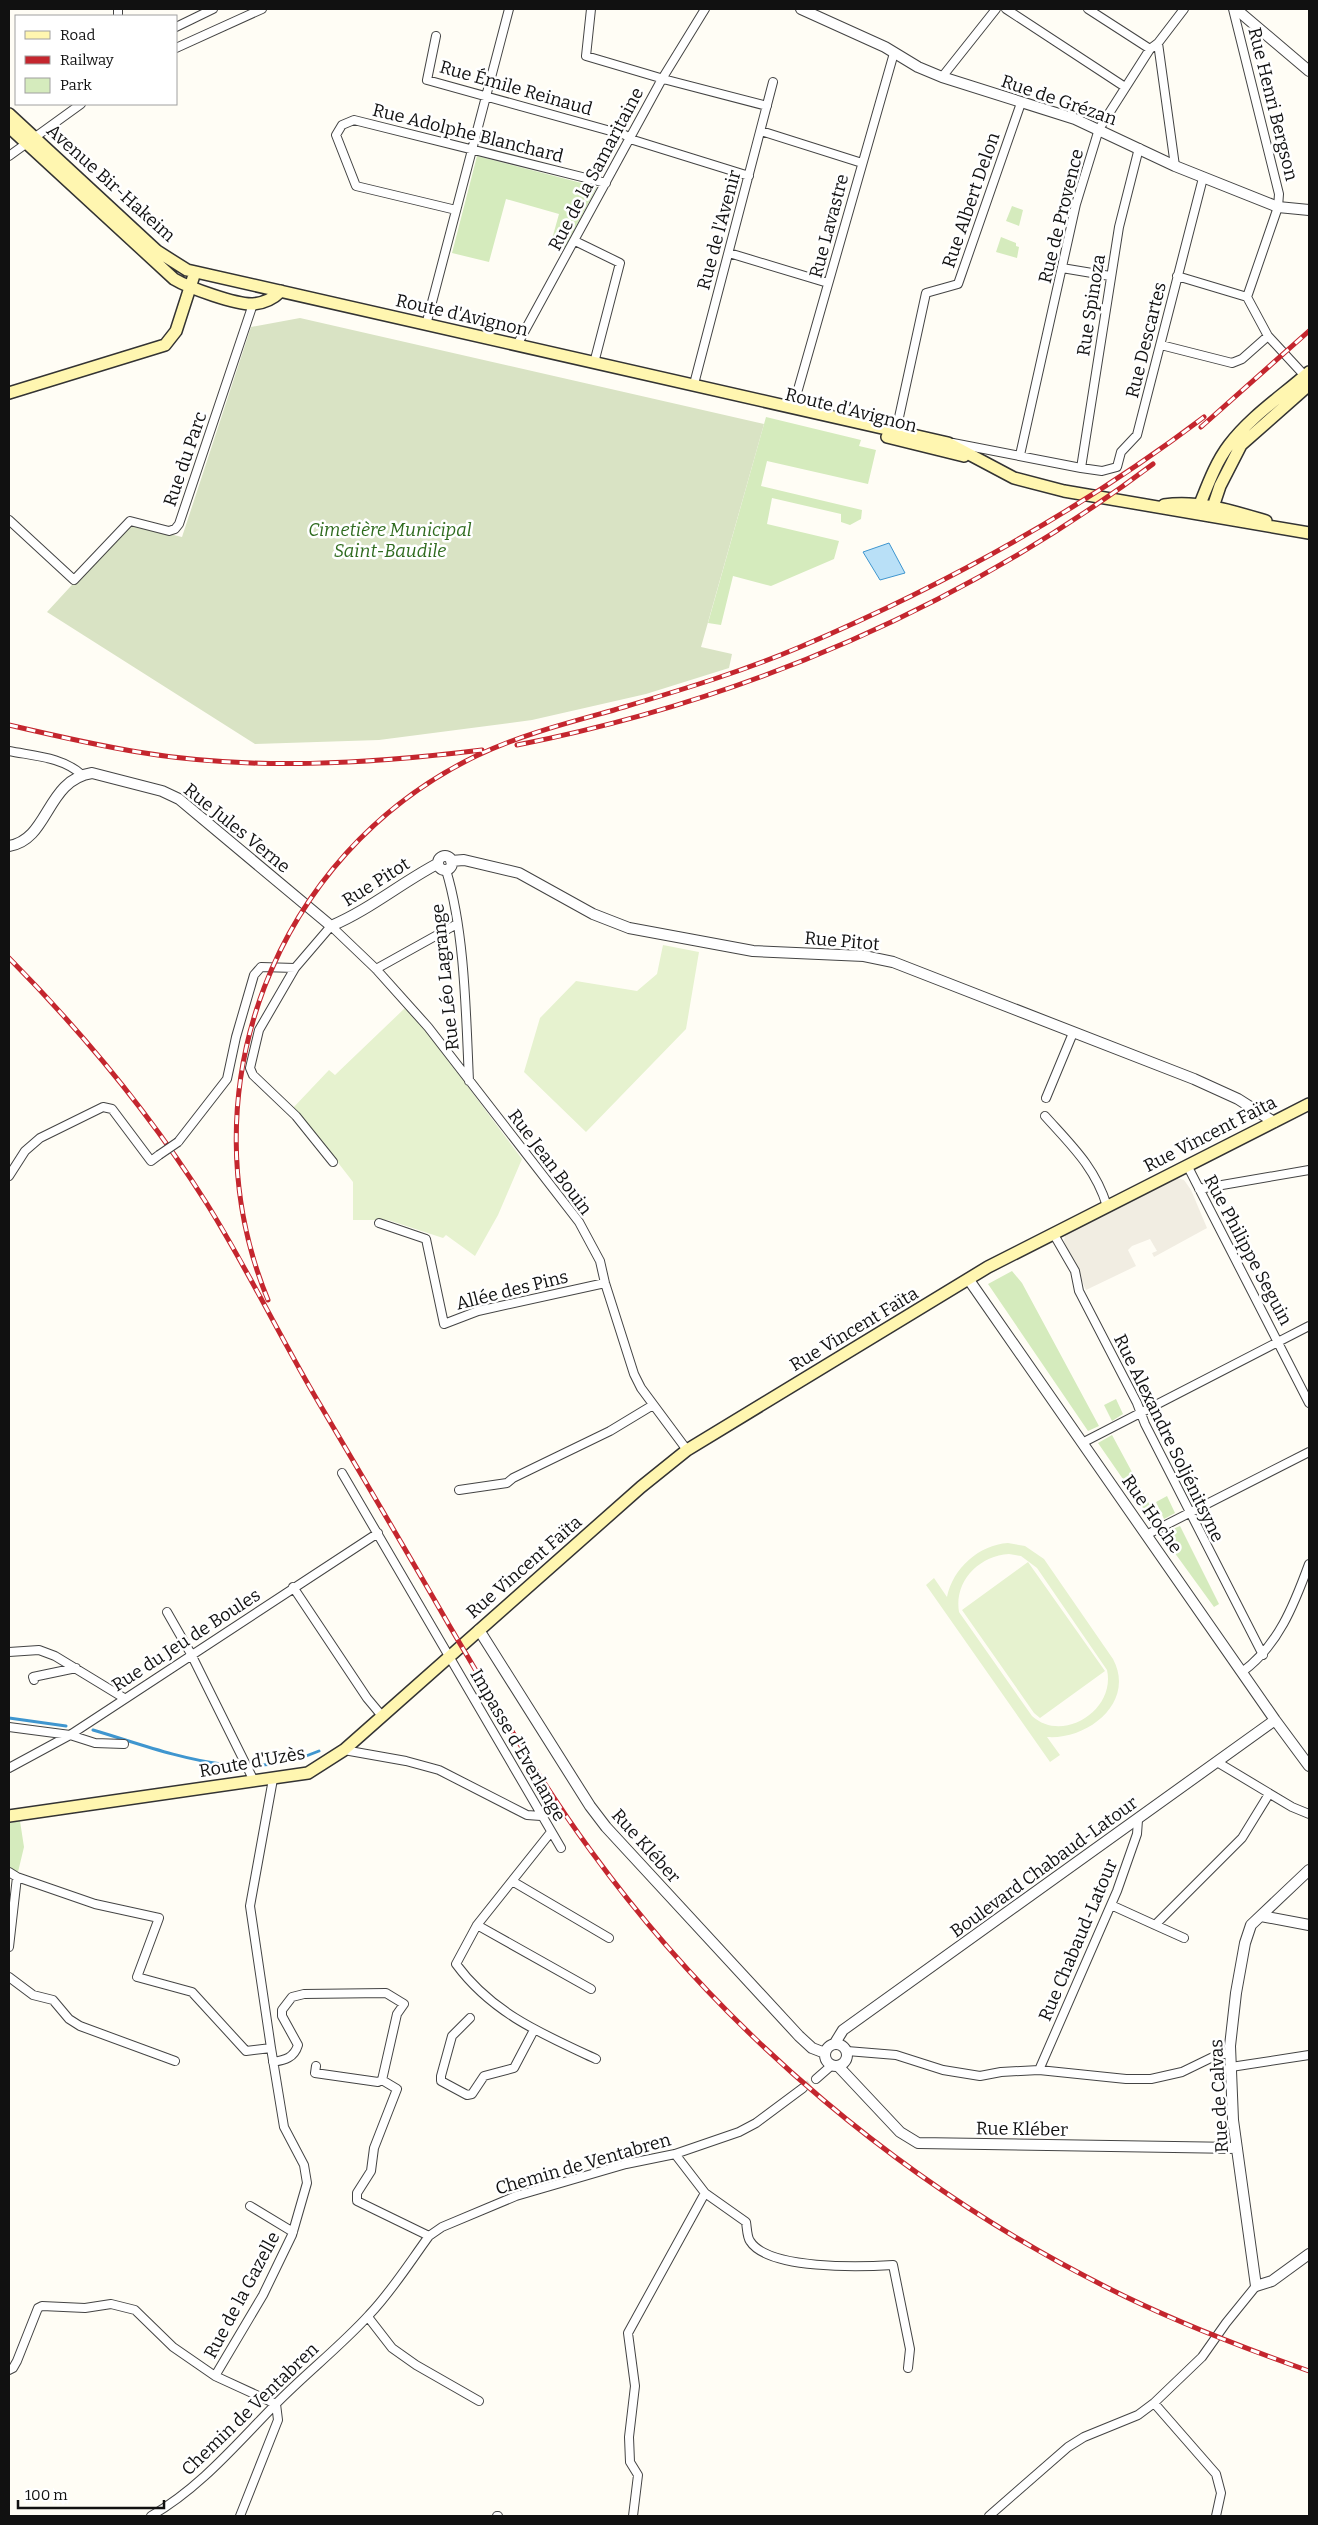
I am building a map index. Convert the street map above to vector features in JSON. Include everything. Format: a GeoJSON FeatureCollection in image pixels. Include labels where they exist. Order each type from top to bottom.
{"type":"FeatureCollection","features":[{"type":"Feature","properties":{"kind":"main road","name":"Avenue Bir-Hakeim"},"geometry":{"type":"LineString","coordinates":[[9,114],[31,140],[156,265],[190,288]]}},
{"type":"Feature","properties":{"kind":"main road","name":"Avenue Bir-Hakeim"},"geometry":{"type":"LineString","coordinates":[[9,128],[31,140],[157,251],[187,270],[194,272]]}},
{"type":"Feature","properties":{"kind":"main road","name":"Route d'Avignon"},"geometry":{"type":"LineString","coordinates":[[194,272],[948,443],[1014,478],[1064,491],[1152,506],[1211,512]]}},
{"type":"Feature","properties":{"kind":"main road"},"geometry":{"type":"LineString","coordinates":[[9,393],[165,345],[176,331],[194,272]]}},
{"type":"Feature","properties":{"kind":"main road"},"geometry":{"type":"LineString","coordinates":[[190,288],[253,304],[272,300],[281,291]]}},
{"type":"Feature","properties":{"kind":"main road","name":"Route d'Avignon"},"geometry":{"type":"LineString","coordinates":[[634,372],[658,384],[973,457]]}},
{"type":"Feature","properties":{"kind":"main road"},"geometry":{"type":"LineString","coordinates":[[1200,504],[1209,482],[1230,444],[1257,415],[1308,378]]}},
{"type":"Feature","properties":{"kind":"main road"},"geometry":{"type":"LineString","coordinates":[[1211,512],[1220,486],[1241,445],[1308,378]]}},
{"type":"Feature","properties":{"kind":"main road"},"geometry":{"type":"LineString","coordinates":[[1152,506],[1184,502],[1200,504],[1211,512],[1309,533]]}},
{"type":"Feature","properties":{"kind":"main road","name":"Rue Vincent Faïta"},"geometry":{"type":"LineString","coordinates":[[458,1648],[641,1487],[687,1450],[988,1267],[1309,1104]]}},
{"type":"Feature","properties":{"kind":"main road","name":"Route d'Uzès"},"geometry":{"type":"LineString","coordinates":[[9,1816],[308,1773],[344,1750],[458,1648]]}},
{"type":"Feature","properties":{"kind":"street"},"geometry":{"type":"LineString","coordinates":[[178,26],[213,9]]}},
{"type":"Feature","properties":{"kind":"street"},"geometry":{"type":"LineString","coordinates":[[178,47],[262,9]]}},
{"type":"Feature","properties":{"kind":"street"},"geometry":{"type":"LineString","coordinates":[[426,325],[472,150],[484,96],[509,9]]}},
{"type":"Feature","properties":{"kind":"street"},"geometry":{"type":"LineString","coordinates":[[591,9],[586,56],[662,79],[767,106]]}},
{"type":"Feature","properties":{"kind":"street","name":"Rue de la Samaritaine"},"geometry":{"type":"LineString","coordinates":[[517,345],[576,241],[576,234],[662,79],[705,9]]}},
{"type":"Feature","properties":{"kind":"street","name":"Rue de Grézan"},"geometry":{"type":"LineString","coordinates":[[801,9],[942,77],[1075,119],[1175,166],[1278,207],[1309,210]]}},
{"type":"Feature","properties":{"kind":"street"},"geometry":{"type":"LineString","coordinates":[[942,77],[996,9]]}},
{"type":"Feature","properties":{"kind":"street"},"geometry":{"type":"LineString","coordinates":[[1006,9],[1125,87]]}},
{"type":"Feature","properties":{"kind":"street"},"geometry":{"type":"LineString","coordinates":[[1088,9],[1150,49]]}},
{"type":"Feature","properties":{"kind":"street","name":"Rue de Provence"},"geometry":{"type":"LineString","coordinates":[[1020,455],[1076,204],[1099,129],[1150,49],[1158,42],[1184,9]]}},
{"type":"Feature","properties":{"kind":"street"},"geometry":{"type":"LineString","coordinates":[[1234,9],[1309,71]]}},
{"type":"Feature","properties":{"kind":"street","name":"Rue Henri Bergson"},"geometry":{"type":"LineString","coordinates":[[1234,9],[1279,194],[1278,207]]}},
{"type":"Feature","properties":{"kind":"street","name":"Rue Émile Reinaud"},"geometry":{"type":"LineString","coordinates":[[436,36],[427,80],[626,135],[630,139],[749,176]]}},
{"type":"Feature","properties":{"kind":"street"},"geometry":{"type":"LineString","coordinates":[[1158,42],[1175,166]]}},
{"type":"Feature","properties":{"kind":"street","name":"Rue Lavastre"},"geometry":{"type":"LineString","coordinates":[[793,407],[894,53]]}},
{"type":"Feature","properties":{"kind":"street","name":"Rue de l'Avenir"},"geometry":{"type":"LineString","coordinates":[[694,384],[773,82]]}},
{"type":"Feature","properties":{"kind":"street","name":"Rue Albert Delon"},"geometry":{"type":"LineString","coordinates":[[896,431],[926,293],[958,284],[1021,103]]}},
{"type":"Feature","properties":{"kind":"street"},"geometry":{"type":"LineString","coordinates":[[9,156],[80,105]]}},
{"type":"Feature","properties":{"kind":"street","name":"Rue Adolphe Blanchard"},"geometry":{"type":"LineString","coordinates":[[456,210],[356,186],[336,135],[342,125],[354,120],[606,183]]}},
{"type":"Feature","properties":{"kind":"street"},"geometry":{"type":"LineString","coordinates":[[761,131],[862,163]]}},
{"type":"Feature","properties":{"kind":"street","name":"Rue Spinoza"},"geometry":{"type":"LineString","coordinates":[[1081,468],[1119,226],[1139,148]]}},
{"type":"Feature","properties":{"kind":"street","name":"Rue Descartes"},"geometry":{"type":"LineString","coordinates":[[1081,468],[1102,471],[1117,467],[1121,452],[1137,435],[1203,178]]}},
{"type":"Feature","properties":{"kind":"street"},"geometry":{"type":"LineString","coordinates":[[1247,296],[1278,207]]}},
{"type":"Feature","properties":{"kind":"street"},"geometry":{"type":"LineString","coordinates":[[576,241],[620,263],[594,363]]}},
{"type":"Feature","properties":{"kind":"street"},"geometry":{"type":"LineString","coordinates":[[729,253],[828,284]]}},
{"type":"Feature","properties":{"kind":"street"},"geometry":{"type":"LineString","coordinates":[[1062,268],[1110,276]]}},
{"type":"Feature","properties":{"kind":"street"},"geometry":{"type":"LineString","coordinates":[[1177,276],[1247,296],[1268,336],[1308,378]]}},
{"type":"Feature","properties":{"kind":"street","name":"Rue du Parc"},"geometry":{"type":"LineString","coordinates":[[9,520],[74,580],[130,521],[170,531],[175,529],[179,524],[253,304]]}},
{"type":"Feature","properties":{"kind":"street"},"geometry":{"type":"LineString","coordinates":[[1161,345],[1232,363],[1242,359],[1268,336]]}},
{"type":"Feature","properties":{"kind":"street","name":"Route d'Avignon"},"geometry":{"type":"LineString","coordinates":[[948,443],[1020,455],[1081,468]]}},
{"type":"Feature","properties":{"kind":"street"},"geometry":{"type":"LineString","coordinates":[[9,751],[55,760],[74,767],[82,775],[68,782],[59,792],[30,836],[18,844],[9,846]]}},
{"type":"Feature","properties":{"kind":"street","name":"Rue Jules Verne"},"geometry":{"type":"LineString","coordinates":[[82,775],[92,773],[113,777],[162,791],[179,799],[332,926]]}},
{"type":"Feature","properties":{"kind":"street","name":"Rue Pitot"},"geometry":{"type":"LineString","coordinates":[[332,926],[352,917],[391,890],[441,867],[451,866],[452,861],[482,864],[518,873],[593,914],[628,928],[753,951],[864,956],[893,962],[1073,1034],[1194,1079],[1238,1100],[1274,1122]]}},
{"type":"Feature","properties":{"kind":"street","name":"Rue Léo Lagrange"},"geometry":{"type":"LineString","coordinates":[[441,867],[456,924],[466,1005],[469,1081]]}},
{"type":"Feature","properties":{"kind":"street"},"geometry":{"type":"LineString","coordinates":[[376,969],[456,924]]}},
{"type":"Feature","properties":{"kind":"street"},"geometry":{"type":"LineString","coordinates":[[332,926],[295,968],[259,1030],[250,1068],[253,1075],[296,1116],[333,1162]]}},
{"type":"Feature","properties":{"kind":"street","name":"Rue Jean Bouin"},"geometry":{"type":"LineString","coordinates":[[332,926],[376,969],[428,1028],[579,1222],[600,1261],[605,1283],[634,1374],[653,1405],[687,1450]]}},
{"type":"Feature","properties":{"kind":"street"},"geometry":{"type":"LineString","coordinates":[[9,1176],[25,1151],[40,1138],[103,1107],[112,1109],[151,1161],[178,1142],[227,1079],[236,1037],[254,975],[261,967],[295,968]]}},
{"type":"Feature","properties":{"kind":"street"},"geometry":{"type":"LineString","coordinates":[[1046,1098],[1073,1034]]}},
{"type":"Feature","properties":{"kind":"street"},"geometry":{"type":"LineString","coordinates":[[1045,1116],[1087,1162],[1107,1206]]}},
{"type":"Feature","properties":{"kind":"street","name":"Rue Philippe Seguin"},"geometry":{"type":"LineString","coordinates":[[1187,1165],[1309,1403]]}},
{"type":"Feature","properties":{"kind":"street"},"geometry":{"type":"LineString","coordinates":[[1199,1189],[1309,1170]]}},
{"type":"Feature","properties":{"kind":"street","name":"Allée des Pins"},"geometry":{"type":"LineString","coordinates":[[379,1223],[426,1239],[444,1324],[478,1311],[605,1283]]}},
{"type":"Feature","properties":{"kind":"street","name":"Rue Alexandre Soljénitsyne"},"geometry":{"type":"LineString","coordinates":[[1054,1233],[1075,1271],[1078,1291],[1189,1512],[1264,1655]]}},
{"type":"Feature","properties":{"kind":"street","name":"Rue Hoche"},"geometry":{"type":"LineString","coordinates":[[969,1280],[1309,1766]]}},
{"type":"Feature","properties":{"kind":"street"},"geometry":{"type":"LineString","coordinates":[[1082,1443],[1309,1326]]}},
{"type":"Feature","properties":{"kind":"street"},"geometry":{"type":"LineString","coordinates":[[458,1490],[507,1483],[513,1478],[610,1431],[653,1405]]}},
{"type":"Feature","properties":{"kind":"street"},"geometry":{"type":"LineString","coordinates":[[1146,1535],[1309,1452]]}},
{"type":"Feature","properties":{"kind":"street","name":"Impasse d'Everlange"},"geometry":{"type":"LineString","coordinates":[[342,1473],[561,1848]]}},
{"type":"Feature","properties":{"kind":"street","name":"Rue du Jeu de Boules"},"geometry":{"type":"LineString","coordinates":[[9,1768],[70,1735],[378,1533]]}},
{"type":"Feature","properties":{"kind":"street"},"geometry":{"type":"LineString","coordinates":[[1242,1672],[1264,1655],[1276,1639],[1297,1597],[1309,1564]]}},
{"type":"Feature","properties":{"kind":"street"},"geometry":{"type":"LineString","coordinates":[[293,1587],[367,1698],[382,1716]]}},
{"type":"Feature","properties":{"kind":"street"},"geometry":{"type":"LineString","coordinates":[[166,1612],[191,1654],[254,1782]]}},
{"type":"Feature","properties":{"kind":"street","name":"Rue Kléber"},"geometry":{"type":"LineString","coordinates":[[479,1630],[571,1778],[606,1827],[799,2036],[812,2048],[825,2053],[826,2060],[835,2066],[900,2132],[918,2143],[1237,2148]]}},
{"type":"Feature","properties":{"kind":"street"},"geometry":{"type":"LineString","coordinates":[[9,1652],[38,1650],[56,1656],[124,1698]]}},
{"type":"Feature","properties":{"kind":"street"},"geometry":{"type":"LineString","coordinates":[[34,1680],[33,1677],[76,1668]]}},
{"type":"Feature","properties":{"kind":"street","name":"Boulevard Chabaud-Latour"},"geometry":{"type":"LineString","coordinates":[[835,2044],[843,2030],[1275,1720]]}},
{"type":"Feature","properties":{"kind":"street"},"geometry":{"type":"LineString","coordinates":[[9,1728],[70,1735],[95,1743],[124,1744]]}},
{"type":"Feature","properties":{"kind":"street"},"geometry":{"type":"LineString","coordinates":[[344,1750],[406,1761],[439,1770],[527,1815],[541,1816]]}},
{"type":"Feature","properties":{"kind":"street"},"geometry":{"type":"LineString","coordinates":[[1217,1762],[1269,1794],[1309,1814]]}},
{"type":"Feature","properties":{"kind":"street","name":"Rue de la Gazelle"},"geometry":{"type":"LineString","coordinates":[[215,2376],[263,2296],[293,2232],[307,2183],[304,2165],[284,2127],[250,1906],[273,1779]]}},
{"type":"Feature","properties":{"kind":"street"},"geometry":{"type":"LineString","coordinates":[[1155,1925],[1242,1838],[1269,1794]]}},
{"type":"Feature","properties":{"kind":"street","name":"Rue Chabaud-Latour"},"geometry":{"type":"LineString","coordinates":[[1039,2070],[1111,1905],[1137,1834],[1138,1820]]}},
{"type":"Feature","properties":{"kind":"street"},"geometry":{"type":"LineString","coordinates":[[551,1832],[477,1925],[456,1964],[464,1975],[501,2010],[534,2030],[596,2059]]}},
{"type":"Feature","properties":{"kind":"street","name":"Rue de Calvas"},"geometry":{"type":"LineString","coordinates":[[1256,2286],[1237,2148],[1231,2067],[1236,1993],[1245,1943],[1251,1925],[1309,1870]]}},
{"type":"Feature","properties":{"kind":"street"},"geometry":{"type":"LineString","coordinates":[[9,1872],[16,1877],[95,1904],[159,1918],[137,1977],[192,1992],[246,2051],[271,2048]]}},
{"type":"Feature","properties":{"kind":"street"},"geometry":{"type":"LineString","coordinates":[[9,1947],[16,1877]]}},
{"type":"Feature","properties":{"kind":"street"},"geometry":{"type":"LineString","coordinates":[[512,1881],[609,1938]]}},
{"type":"Feature","properties":{"kind":"street"},"geometry":{"type":"LineString","coordinates":[[1111,1905],[1184,1938]]}},
{"type":"Feature","properties":{"kind":"street"},"geometry":{"type":"LineString","coordinates":[[1261,1916],[1309,1925]]}},
{"type":"Feature","properties":{"kind":"street"},"geometry":{"type":"LineString","coordinates":[[477,1925],[591,1989]]}},
{"type":"Feature","properties":{"kind":"street"},"geometry":{"type":"LineString","coordinates":[[9,1977],[33,1995],[53,2000],[68,2020],[175,2061]]}},
{"type":"Feature","properties":{"kind":"street"},"geometry":{"type":"LineString","coordinates":[[273,2062],[287,2060],[296,2051],[298,2045],[282,2016],[282,2010],[292,1997],[304,1994],[386,1993],[404,2004],[397,2014],[382,2080]]}},
{"type":"Feature","properties":{"kind":"street"},"geometry":{"type":"LineString","coordinates":[[470,2018],[452,2036],[441,2076],[441,2080],[467,2095],[472,2094],[484,2076],[514,2068],[534,2030]]}},
{"type":"Feature","properties":{"kind":"street"},"geometry":{"type":"LineString","coordinates":[[825,2053],[828,2046],[835,2044],[842,2045],[847,2051],[896,2055],[942,2070],[980,2076],[1001,2072],[1039,2070],[1126,2079],[1151,2079],[1182,2072],[1218,2055],[1231,2053]]}},
{"type":"Feature","properties":{"kind":"street"},"geometry":{"type":"LineString","coordinates":[[816,2079],[846,2060],[847,2051]]}},
{"type":"Feature","properties":{"kind":"street"},"geometry":{"type":"LineString","coordinates":[[1231,2067],[1309,2055]]}},
{"type":"Feature","properties":{"kind":"street"},"geometry":{"type":"LineString","coordinates":[[316,2066],[315,2073],[378,2082],[382,2080],[397,2089],[374,2148],[370,2171],[357,2193],[357,2200],[429,2236]]}},
{"type":"Feature","properties":{"kind":"street","name":"Chemin de Ventabren"},"geometry":{"type":"LineString","coordinates":[[151,2516],[172,2504],[208,2473],[240,2443],[276,2404],[368,2316],[429,2236],[442,2227],[516,2196],[626,2164],[675,2154],[739,2132],[756,2123],[803,2088]]}},
{"type":"Feature","properties":{"kind":"street"},"geometry":{"type":"LineString","coordinates":[[675,2154],[705,2193],[746,2222],[749,2240],[761,2252],[797,2262],[855,2268],[893,2265],[910,2349],[908,2368]]}},
{"type":"Feature","properties":{"kind":"street"},"geometry":{"type":"LineString","coordinates":[[633,2516],[638,2475],[630,2462],[629,2436],[635,2386],[628,2333],[705,2193]]}},
{"type":"Feature","properties":{"kind":"street"},"geometry":{"type":"LineString","coordinates":[[250,2206],[293,2232]]}},
{"type":"Feature","properties":{"kind":"street"},"geometry":{"type":"LineString","coordinates":[[990,2516],[1068,2447],[1084,2437],[1138,2416],[1154,2403],[1202,2357],[1256,2286],[1272,2281],[1309,2254]]}},
{"type":"Feature","properties":{"kind":"street"},"geometry":{"type":"LineString","coordinates":[[9,2370],[13,2368],[17,2361],[38,2308],[42,2306],[85,2308],[110,2304],[135,2310],[173,2347],[215,2376],[276,2404],[278,2420],[240,2516]]}},
{"type":"Feature","properties":{"kind":"street"},"geometry":{"type":"LineString","coordinates":[[368,2316],[392,2348],[416,2365],[479,2401]]}},
{"type":"Feature","properties":{"kind":"street"},"geometry":{"type":"LineString","coordinates":[[1154,2403],[1216,2474],[1221,2494],[1216,2516]]}},
{"type":"Feature","properties":{"kind":"green space"},"geometry":{"type":"Polygon","coordinates":[[[477,156],[597,187],[565,247],[552,239],[559,214],[506,199],[489,262],[452,253],[477,156]]]}},
{"type":"Feature","properties":{"kind":"green space"},"geometry":{"type":"Polygon","coordinates":[[[1012,206],[1023,210],[1019,226],[1006,221],[1012,206]]]}},
{"type":"Feature","properties":{"kind":"green space"},"geometry":{"type":"Polygon","coordinates":[[[1001,237],[1016,243],[1016,246],[1019,247],[1017,258],[996,252],[1001,237]]]}},
{"type":"Feature","properties":{"kind":"green space","name":"Cimetière Municipal Saint-Baudile"},"geometry":{"type":"Polygon","coordinates":[[[300,318],[764,424],[701,647],[732,654],[729,668],[646,694],[532,720],[379,740],[255,744],[47,612],[128,524],[182,537],[251,327],[300,318]]]}},
{"type":"Feature","properties":{"kind":"green space"},"geometry":{"type":"Polygon","coordinates":[[[766,417],[861,440],[859,446],[876,450],[868,484],[767,461],[761,486],[862,510],[861,519],[850,525],[841,522],[841,514],[772,498],[767,524],[839,541],[834,559],[771,586],[733,576],[721,625],[708,623],[766,417]]]}},
{"type":"Feature","properties":{"kind":"green space"},"geometry":{"type":"Polygon","coordinates":[[[663,945],[699,952],[686,1029],[586,1132],[524,1072],[540,1018],[576,981],[637,991],[657,974],[663,945]]]}},
{"type":"Feature","properties":{"kind":"green space"},"geometry":{"type":"Polygon","coordinates":[[[405,1008],[419,1021],[522,1159],[498,1215],[475,1256],[446,1235],[443,1238],[388,1220],[353,1220],[353,1182],[312,1129],[292,1109],[329,1070],[335,1075],[405,1008]]]}},
{"type":"Feature","properties":{"kind":"green space"},"geometry":{"type":"Polygon","coordinates":[[[1012,1271],[1022,1283],[1099,1426],[1088,1431],[988,1284],[1012,1271]]]}},
{"type":"Feature","properties":{"kind":"green space"},"geometry":{"type":"Polygon","coordinates":[[[1116,1399],[1123,1414],[1112,1421],[1104,1405],[1116,1399]]]}},
{"type":"Feature","properties":{"kind":"green space"},"geometry":{"type":"Polygon","coordinates":[[[1112,1435],[1159,1522],[1154,1524],[1098,1443],[1112,1435]]]}},
{"type":"Feature","properties":{"kind":"green space"},"geometry":{"type":"Polygon","coordinates":[[[1167,1496],[1175,1513],[1164,1519],[1156,1502],[1167,1496]]]}},
{"type":"Feature","properties":{"kind":"green space"},"geometry":{"type":"Polygon","coordinates":[[[1180,1526],[1219,1604],[1214,1607],[1161,1534],[1180,1526]]]}},
{"type":"Feature","properties":{"kind":"green space"},"geometry":{"type":"Polygon","coordinates":[[[1008,1543],[1025,1546],[1044,1559],[1113,1659],[1118,1675],[1118,1690],[1113,1703],[1104,1715],[1092,1725],[1078,1732],[1063,1736],[1047,1737],[1060,1755],[1050,1762],[926,1585],[934,1578],[947,1597],[950,1586],[961,1568],[978,1553],[997,1545],[1008,1543]],[[1009,1554],[998,1556],[978,1565],[970,1572],[960,1591],[958,1601],[959,1612],[1032,1716],[1044,1724],[1058,1726],[1072,1724],[1095,1710],[1103,1698],[1108,1685],[1107,1670],[1037,1568],[1021,1556],[1009,1554]]]}},
{"type":"Feature","properties":{"kind":"green space"},"geometry":{"type":"Polygon","coordinates":[[[1028,1562],[1105,1671],[1040,1718],[1034,1713],[962,1610],[1028,1562]]]}},
{"type":"Feature","properties":{"kind":"green space"},"geometry":{"type":"Polygon","coordinates":[[[20,1821],[24,1847],[18,1872],[9,1868],[9,1823],[20,1821]]]}},
{"type":"Feature","properties":{"kind":"shaded area"},"geometry":{"type":"Polygon","coordinates":[[[1177,1178],[1184,1180],[1191,1190],[1207,1228],[1154,1257],[1152,1253],[1157,1251],[1150,1239],[1132,1246],[1128,1250],[1136,1266],[1086,1290],[1064,1241],[1065,1235],[1177,1178]]]}},
{"type":"Feature","properties":{"kind":"water"},"geometry":{"type":"Polygon","coordinates":[[[889,543],[905,573],[880,580],[863,552],[889,543]]]}},
{"type":"Feature","properties":{"kind":"waterway"},"geometry":{"type":"LineString","coordinates":[[9,1718],[66,1726]]}},
{"type":"Feature","properties":{"kind":"waterway"},"geometry":{"type":"LineString","coordinates":[[93,1730],[177,1755],[234,1765],[262,1765],[291,1761],[319,1751]]}},
{"type":"Feature","properties":{"kind":"tunnel"},"geometry":{"type":"LineString","coordinates":[[803,2088],[816,2079]]}},
{"type":"Feature","properties":{"kind":"railway"},"geometry":{"type":"LineString","coordinates":[[1201,427],[1309,331]]}},
{"type":"Feature","properties":{"kind":"railway"},"geometry":{"type":"LineString","coordinates":[[268,1300],[244,1221],[236,1141],[243,1063],[264,987],[299,917],[346,853],[406,799],[476,756],[544,730],[661,696],[731,673],[800,647],[906,599],[1059,515],[1109,484],[1204,417]]}},
{"type":"Feature","properties":{"kind":"railway"},"geometry":{"type":"LineString","coordinates":[[517,745],[602,726],[687,702],[770,673],[851,640],[930,603],[1007,561],[1081,515],[1153,464]]}},
{"type":"Feature","properties":{"kind":"railway"},"geometry":{"type":"LineString","coordinates":[[9,725],[138,752],[224,762],[353,762],[482,750]]}},
{"type":"Feature","properties":{"kind":"railway"},"geometry":{"type":"LineString","coordinates":[[9,958],[115,1076],[185,1171],[222,1228],[319,1403],[535,1768],[591,1851],[643,1918],[700,1983],[760,2043],[824,2100],[891,2153],[960,2203],[1033,2247],[1157,2312],[1258,2353],[1309,2371]]}}]}
